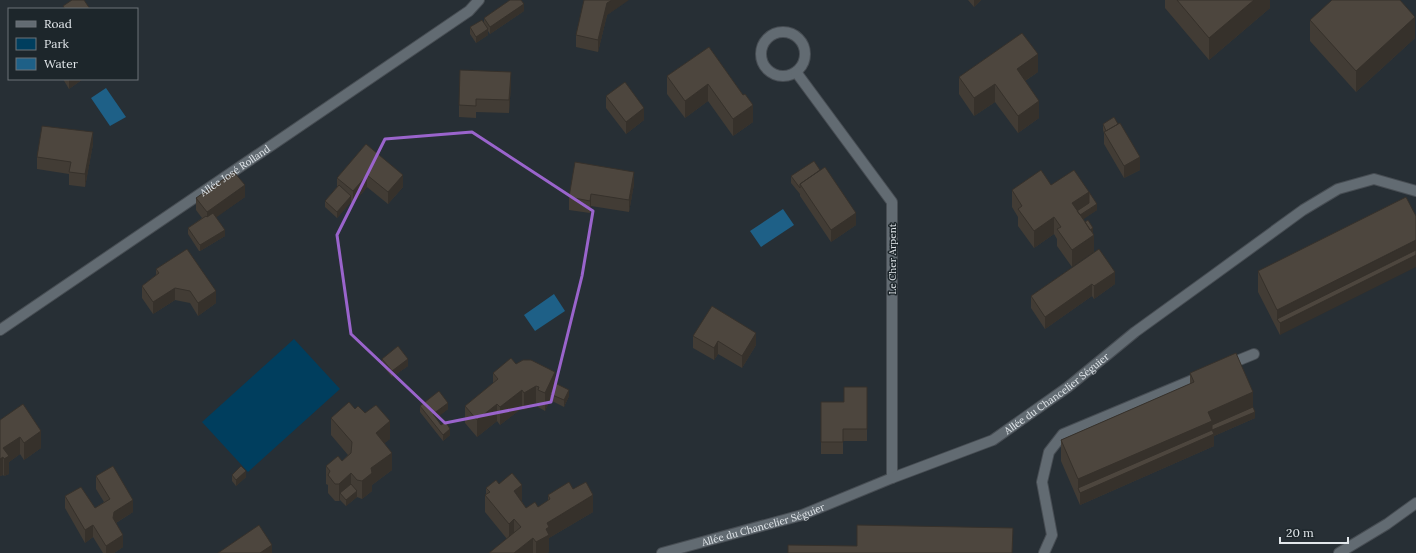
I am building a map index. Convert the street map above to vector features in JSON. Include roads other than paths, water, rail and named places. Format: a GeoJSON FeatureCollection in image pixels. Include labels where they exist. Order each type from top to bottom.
{"type":"FeatureCollection","features":[{"type":"Feature","properties":{"kind":"street","name":"Allée José Rolland"},"geometry":{"type":"LineString","coordinates":[[0,330],[469,11],[479,0]]}},
{"type":"Feature","properties":{"kind":"street"},"geometry":{"type":"LineString","coordinates":[[783,31],[793,34],[802,43],[805,53],[803,63],[796,72],[787,76],[775,75],[766,69],[760,56],[762,45],[771,34],[783,31]]}},
{"type":"Feature","properties":{"kind":"street","name":"Le Cher Arpent"},"geometry":{"type":"LineString","coordinates":[[796,72],[892,202],[892,478]]}},
{"type":"Feature","properties":{"kind":"street","name":"Allée du Chancelier Séguier"},"geometry":{"type":"LineString","coordinates":[[662,553],[802,515],[892,478],[993,440],[1068,387],[1135,332],[1211,276],[1303,210],[1338,189],[1374,179],[1416,191]]}},
{"type":"Feature","properties":{"kind":"street"},"geometry":{"type":"LineString","coordinates":[[1044,553],[1052,535],[1042,482],[1049,452],[1063,434],[1254,354]]}},
{"type":"Feature","properties":{"kind":"street"},"geometry":{"type":"LineString","coordinates":[[1339,553],[1387,524],[1416,503]]}},
{"type":"Feature","properties":{"kind":"water"},"geometry":{"type":"Polygon","coordinates":[[[106,88],[126,117],[110,126],[91,98],[106,88]]]}},
{"type":"Feature","properties":{"kind":"water"},"geometry":{"type":"Polygon","coordinates":[[[783,209],[794,225],[761,247],[750,231],[783,209]]]}},
{"type":"Feature","properties":{"kind":"water"},"geometry":{"type":"Polygon","coordinates":[[[554,294],[565,311],[535,331],[524,315],[554,294]]]}}]}
